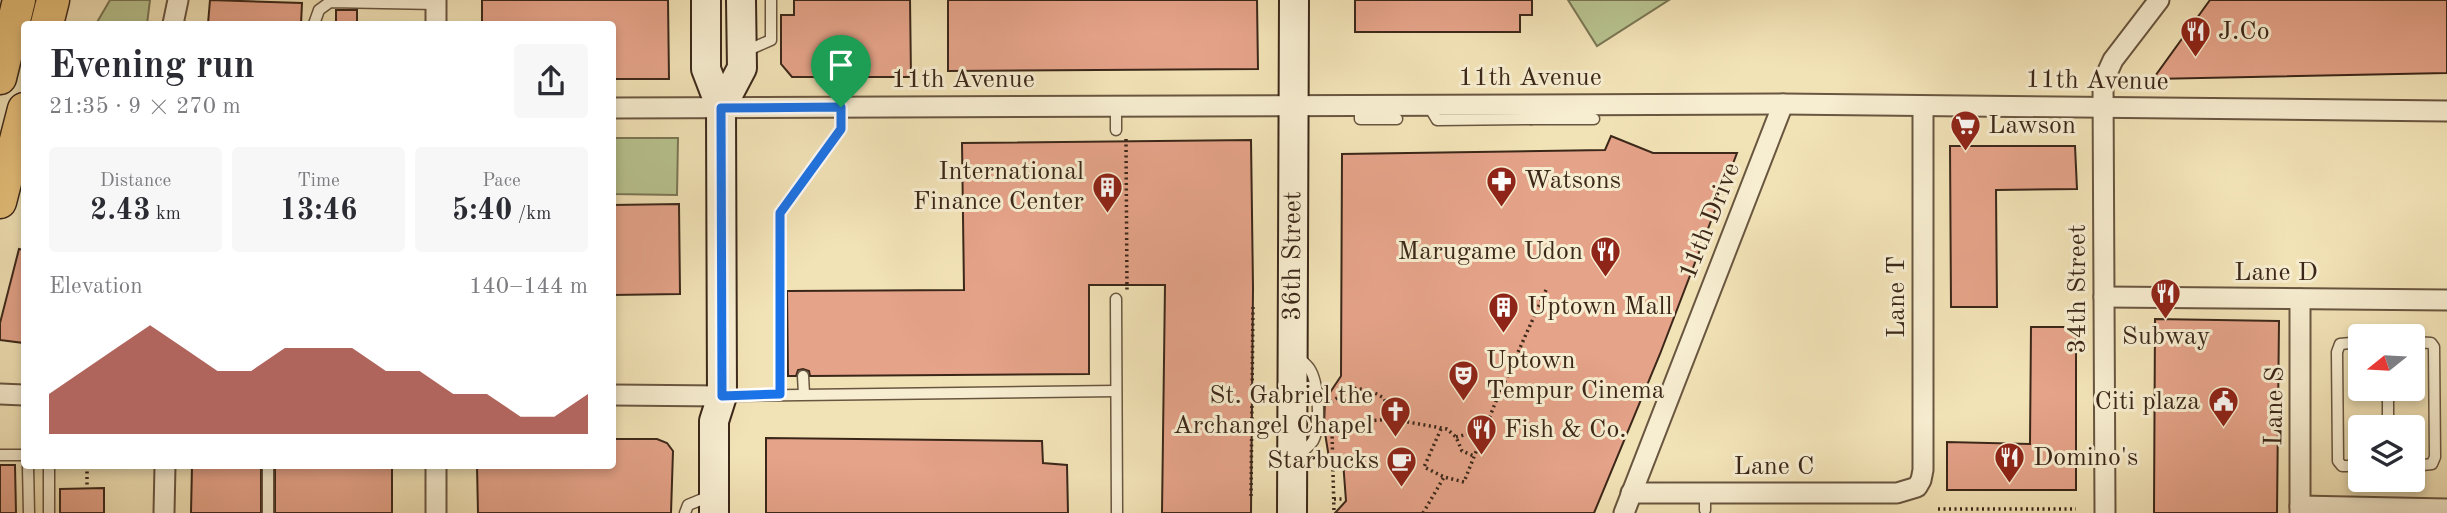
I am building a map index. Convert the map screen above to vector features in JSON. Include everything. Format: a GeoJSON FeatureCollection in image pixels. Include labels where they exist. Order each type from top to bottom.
{"type":"FeatureCollection","features":[{"type":"Feature","properties":{"kind":"main road"},"geometry":{"type":"LineString","coordinates":[[0,78],[19,0]]}},
{"type":"Feature","properties":{"kind":"main road"},"geometry":{"type":"LineString","coordinates":[[48,21],[54,0]]}},
{"type":"Feature","properties":{"kind":"main road"},"geometry":{"type":"LineString","coordinates":[[706,0],[706,69],[721,108],[722,396],[714,421],[720,507]]}},
{"type":"Feature","properties":{"kind":"main road"},"geometry":{"type":"LineString","coordinates":[[721,108],[742,68],[741,0]]}},
{"type":"Feature","properties":{"kind":"main road","name":"36th Street"},"geometry":{"type":"LineString","coordinates":[[1292,513],[1294,0]]}},
{"type":"Feature","properties":{"kind":"main road"},"geometry":{"type":"LineString","coordinates":[[0,202],[21,122]]}},
{"type":"Feature","properties":{"kind":"street"},"geometry":{"type":"LineString","coordinates":[[174,21],[178,0]]}},
{"type":"Feature","properties":{"kind":"street","name":"34th Street"},"geometry":{"type":"LineString","coordinates":[[2105,513],[2103,82],[2113,60],[2159,0]]}},
{"type":"Feature","properties":{"kind":"street"},"geometry":{"type":"LineString","coordinates":[[436,2],[436,21]]}},
{"type":"Feature","properties":{"kind":"street","name":"11th Avenue"},"geometry":{"type":"LineString","coordinates":[[616,108],[1428,105],[1531,112],[1783,104],[2447,111]]}},
{"type":"Feature","properties":{"kind":"street","name":"11th Drive"},"geometry":{"type":"LineString","coordinates":[[1624,513],[1783,104]]}},
{"type":"Feature","properties":{"kind":"street","name":"Lane T"},"geometry":{"type":"LineString","coordinates":[[1917,487],[1923,470],[1923,106]]}},
{"type":"Feature","properties":{"kind":"street","name":"Lane D"},"geometry":{"type":"LineString","coordinates":[[2104,297],[2447,300]]}},
{"type":"Feature","properties":{"kind":"street","name":"Lane S"},"geometry":{"type":"LineString","coordinates":[[2300,299],[2300,510]]}},
{"type":"Feature","properties":{"kind":"street"},"geometry":{"type":"LineString","coordinates":[[0,394],[21,395]]}},
{"type":"Feature","properties":{"kind":"street"},"geometry":{"type":"LineString","coordinates":[[616,395],[722,396]]}},
{"type":"Feature","properties":{"kind":"street"},"geometry":{"type":"LineString","coordinates":[[164,513],[165,469]]}},
{"type":"Feature","properties":{"kind":"street"},"geometry":{"type":"LineString","coordinates":[[436,469],[436,513]]}},
{"type":"Feature","properties":{"kind":"street","name":"Lane C"},"geometry":{"type":"LineString","coordinates":[[1630,493],[1705,501],[1897,493],[1917,487]]}},
{"type":"Feature","properties":{"kind":"street"},"geometry":{"type":"LineString","coordinates":[[2300,510],[2447,509]]}},
{"type":"Feature","properties":{"kind":"lane"},"geometry":{"type":"LineString","coordinates":[[742,53],[771,40],[771,0]]}},
{"type":"Feature","properties":{"kind":"lane"},"geometry":{"type":"LineString","coordinates":[[315,21],[319,10],[330,2],[436,2]]}},
{"type":"Feature","properties":{"kind":"lane"},"geometry":{"type":"LineString","coordinates":[[1360,105],[1360,119],[1397,119]]}},
{"type":"Feature","properties":{"kind":"lane"},"geometry":{"type":"LineString","coordinates":[[1115,106],[1121,130]]}},
{"type":"Feature","properties":{"kind":"lane"},"geometry":{"type":"LineString","coordinates":[[780,394],[780,213],[841,129],[841,107]]}},
{"type":"Feature","properties":{"kind":"lane"},"geometry":{"type":"LineString","coordinates":[[1531,112],[1594,119]]}},
{"type":"Feature","properties":{"kind":"lane"},"geometry":{"type":"LineString","coordinates":[[1116,299],[1117,513]]}},
{"type":"Feature","properties":{"kind":"lane"},"geometry":{"type":"LineString","coordinates":[[2348,343],[2340,344],[2337,352],[2338,461],[2341,465],[2348,465]]}},
{"type":"Feature","properties":{"kind":"lane"},"geometry":{"type":"LineString","coordinates":[[2425,465],[2432,464],[2435,457],[2434,347],[2431,343],[2426,343]]}},
{"type":"Feature","properties":{"kind":"lane"},"geometry":{"type":"LineString","coordinates":[[803,376],[804,394]]}},
{"type":"Feature","properties":{"kind":"lane"},"geometry":{"type":"LineString","coordinates":[[722,396],[1116,391]]}},
{"type":"Feature","properties":{"kind":"lane"},"geometry":{"type":"LineString","coordinates":[[0,455],[21,455]]}},
{"type":"Feature","properties":{"kind":"lane"},"geometry":{"type":"LineString","coordinates":[[28,469],[29,513]]}},
{"type":"Feature","properties":{"kind":"lane"},"geometry":{"type":"LineString","coordinates":[[49,469],[49,513]]}},
{"type":"Feature","properties":{"kind":"lane"},"geometry":{"type":"LineString","coordinates":[[268,469],[268,513]]}},
{"type":"Feature","properties":{"kind":"lane"},"geometry":{"type":"LineString","coordinates":[[685,513],[692,502],[720,507]]}},
{"type":"Feature","properties":{"kind":"path"},"geometry":{"type":"LineString","coordinates":[[1121,130],[1128,293]]}},
{"type":"Feature","properties":{"kind":"path"},"geometry":{"type":"LineString","coordinates":[[1441,429],[1424,467],[1444,477],[1464,482],[1546,290]]}},
{"type":"Feature","properties":{"kind":"path"},"geometry":{"type":"LineString","coordinates":[[1251,496],[1253,304]]}},
{"type":"Feature","properties":{"kind":"path"},"geometry":{"type":"LineString","coordinates":[[1332,415],[1331,401],[1352,388],[1369,390],[1384,398],[1387,406],[1385,419]]}},
{"type":"Feature","properties":{"kind":"path"},"geometry":{"type":"LineString","coordinates":[[1370,421],[1385,419],[1447,429],[1456,437],[1462,451],[1474,456]]}},
{"type":"Feature","properties":{"kind":"path"},"geometry":{"type":"LineString","coordinates":[[1332,429],[1334,513]]}},
{"type":"Feature","properties":{"kind":"path"},"geometry":{"type":"LineString","coordinates":[[1456,437],[1468,434],[1481,438]]}},
{"type":"Feature","properties":{"kind":"path"},"geometry":{"type":"LineString","coordinates":[[87,469],[87,489]]}},
{"type":"Feature","properties":{"kind":"path"},"geometry":{"type":"LineString","coordinates":[[1423,513],[1444,477]]}},
{"type":"Feature","properties":{"kind":"path"},"geometry":{"type":"LineString","coordinates":[[1334,499],[1346,499]]}},
{"type":"Feature","properties":{"kind":"path"},"geometry":{"type":"LineString","coordinates":[[1938,509],[2076,509]]}},
{"type":"Feature","properties":{"kind":"green space"},"geometry":{"type":"Polygon","coordinates":[[[110,0],[150,0],[147,21],[98,21],[110,0]]]}},
{"type":"Feature","properties":{"kind":"green space"},"geometry":{"type":"Polygon","coordinates":[[[1568,0],[1669,0],[1597,46],[1568,0]]]}},
{"type":"Feature","properties":{"kind":"green space"},"geometry":{"type":"Polygon","coordinates":[[[616,138],[678,138],[677,195],[616,194],[616,138]]]}},
{"type":"Feature","properties":{"kind":"building"},"geometry":{"type":"Polygon","coordinates":[[[210,0],[302,3],[301,21],[208,21],[210,0]]]}},
{"type":"Feature","properties":{"kind":"building"},"geometry":{"type":"Polygon","coordinates":[[[482,0],[668,0],[669,79],[616,79],[616,21],[482,21],[482,0]]]}},
{"type":"Feature","properties":{"kind":"building"},"geometry":{"type":"Polygon","coordinates":[[[794,0],[910,0],[911,77],[792,77],[781,64],[781,15],[794,15],[794,0]]]}},
{"type":"Feature","properties":{"kind":"building"},"geometry":{"type":"Polygon","coordinates":[[[948,0],[1257,0],[1258,69],[948,71],[948,0]]]}},
{"type":"Feature","properties":{"kind":"building"},"geometry":{"type":"Polygon","coordinates":[[[1355,0],[1532,0],[1532,15],[1520,15],[1520,32],[1355,32],[1355,0]]]}},
{"type":"Feature","properties":{"kind":"building"},"geometry":{"type":"Polygon","coordinates":[[[2210,0],[2447,0],[2447,73],[2153,79],[2210,0]]]}},
{"type":"Feature","properties":{"kind":"building"},"geometry":{"type":"Polygon","coordinates":[[[336,10],[357,10],[357,21],[336,21],[336,10]]]}},
{"type":"Feature","properties":{"kind":"building","name":"Uptown Mall"},"geometry":{"type":"Polygon","coordinates":[[[1611,136],[1653,153],[1737,153],[1660,354],[1594,513],[1335,513],[1346,501],[1343,461],[1329,458],[1324,427],[1325,400],[1341,376],[1342,154],[1605,150],[1611,136]]]}},
{"type":"Feature","properties":{"kind":"building"},"geometry":{"type":"Polygon","coordinates":[[[1251,140],[1251,513],[1162,513],[1165,285],[1089,285],[1089,374],[810,376],[809,371],[803,369],[798,370],[796,376],[788,376],[787,291],[964,290],[962,143],[1251,140]]]}},
{"type":"Feature","properties":{"kind":"building"},"geometry":{"type":"Polygon","coordinates":[[[1950,146],[2075,146],[2077,189],[1996,190],[1997,307],[1951,307],[1950,146]]]}},
{"type":"Feature","properties":{"kind":"building"},"geometry":{"type":"Polygon","coordinates":[[[679,204],[680,294],[616,295],[616,205],[679,204]]]}},
{"type":"Feature","properties":{"kind":"building"},"geometry":{"type":"Polygon","coordinates":[[[21,249],[21,343],[0,340],[0,323],[21,249]]]}},
{"type":"Feature","properties":{"kind":"building"},"geometry":{"type":"Polygon","coordinates":[[[2155,319],[2279,321],[2277,513],[2154,513],[2155,319]]]}},
{"type":"Feature","properties":{"kind":"building"},"geometry":{"type":"Polygon","coordinates":[[[2031,327],[2076,327],[2076,490],[1947,490],[1947,442],[2030,444],[2031,327]]]}},
{"type":"Feature","properties":{"kind":"building"},"geometry":{"type":"Polygon","coordinates":[[[766,438],[1042,441],[1043,463],[1067,465],[1068,513],[766,513],[766,438]]]}},
{"type":"Feature","properties":{"kind":"building"},"geometry":{"type":"Polygon","coordinates":[[[616,439],[657,439],[667,443],[673,451],[671,513],[478,513],[477,469],[616,469],[616,439]]]}},
{"type":"Feature","properties":{"kind":"building"},"geometry":{"type":"Polygon","coordinates":[[[0,465],[15,465],[16,513],[0,513],[0,465]]]}},
{"type":"Feature","properties":{"kind":"building"},"geometry":{"type":"Polygon","coordinates":[[[192,469],[261,469],[261,513],[191,513],[192,469]]]}},
{"type":"Feature","properties":{"kind":"building"},"geometry":{"type":"Polygon","coordinates":[[[275,469],[392,469],[392,513],[275,513],[275,469]]]}},
{"type":"Feature","properties":{"kind":"building"},"geometry":{"type":"Polygon","coordinates":[[[104,488],[104,513],[60,513],[60,489],[104,488]]]}},
{"type":"Feature","properties":{"kind":"place","name":"J.Co"},"geometry":{"type":"Point","coordinates":[2195,59]}},
{"type":"Feature","properties":{"kind":"place","name":"Lawson"},"geometry":{"type":"Point","coordinates":[1965,153]}},
{"type":"Feature","properties":{"kind":"place","name":"Watsons"},"geometry":{"type":"Point","coordinates":[1501,208]}},
{"type":"Feature","properties":{"kind":"place","name":"International Finance Center"},"geometry":{"type":"Point","coordinates":[1107,214]}},
{"type":"Feature","properties":{"kind":"place","name":"Marugame Udon"},"geometry":{"type":"Point","coordinates":[1606,279]}},
{"type":"Feature","properties":{"kind":"place","name":"Subway"},"geometry":{"type":"Point","coordinates":[2166,321]}},
{"type":"Feature","properties":{"kind":"place","name":"Uptown Mall"},"geometry":{"type":"Point","coordinates":[1504,334]}},
{"type":"Feature","properties":{"kind":"place","name":"Uptown Tempur Cinema"},"geometry":{"type":"Point","coordinates":[1463,403]}},
{"type":"Feature","properties":{"kind":"place","name":"Citi plaza"},"geometry":{"type":"Point","coordinates":[2223,429]}},
{"type":"Feature","properties":{"kind":"place","name":"St. Gabriel the Archangel Chapel"},"geometry":{"type":"Point","coordinates":[1396,438]}},
{"type":"Feature","properties":{"kind":"place","name":"Fish & Co."},"geometry":{"type":"Point","coordinates":[1481,457]}},
{"type":"Feature","properties":{"kind":"place","name":"Domino's"},"geometry":{"type":"Point","coordinates":[2010,485]}},
{"type":"Feature","properties":{"kind":"place","name":"Starbucks"},"geometry":{"type":"Point","coordinates":[1402,488]}},
{"type":"Feature","properties":{"kind":"route"},"geometry":{"type":"LineString","coordinates":[[841,107],[841,129],[780,213],[780,394],[722,396],[721,108],[841,107]]}}]}
